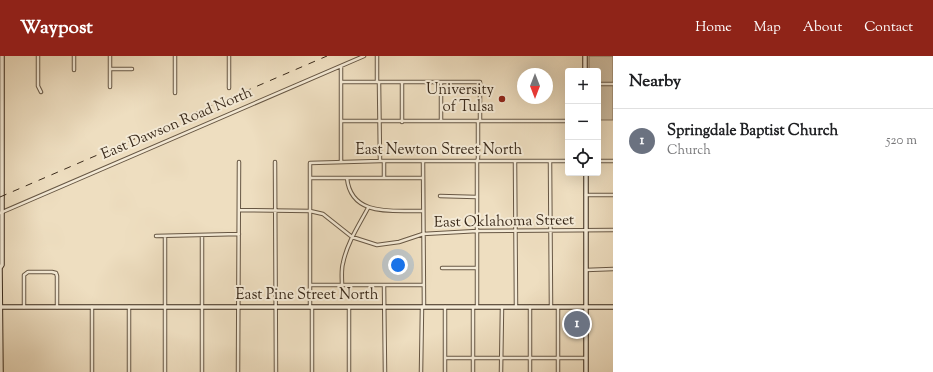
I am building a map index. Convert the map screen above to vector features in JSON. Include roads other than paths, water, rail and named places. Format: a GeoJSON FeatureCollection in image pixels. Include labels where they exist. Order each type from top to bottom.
{"type":"FeatureCollection","features":[{"type":"Feature","properties":{"kind":"main road"},"geometry":{"type":"LineString","coordinates":[[1,372],[0,268],[2,265],[2,56]]}},
{"type":"Feature","properties":{"kind":"main road"},"geometry":{"type":"LineString","coordinates":[[585,56],[585,68]]}},
{"type":"Feature","properties":{"kind":"main road"},"geometry":{"type":"LineString","coordinates":[[586,176],[586,372]]}},
{"type":"Feature","properties":{"kind":"main road","name":"East Pine Street North"},"geometry":{"type":"LineString","coordinates":[[0,307],[613,307]]}},
{"type":"Feature","properties":{"kind":"street"},"geometry":{"type":"LineString","coordinates":[[38,56],[38,86],[41,92]]}},
{"type":"Feature","properties":{"kind":"street"},"geometry":{"type":"LineString","coordinates":[[74,56],[74,70]]}},
{"type":"Feature","properties":{"kind":"street"},"geometry":{"type":"LineString","coordinates":[[110,56],[110,87]]}},
{"type":"Feature","properties":{"kind":"street"},"geometry":{"type":"LineString","coordinates":[[175,56],[175,93]]}},
{"type":"Feature","properties":{"kind":"street"},"geometry":{"type":"LineString","coordinates":[[229,56],[229,88]]}},
{"type":"Feature","properties":{"kind":"street","name":"East Dawson Road North"},"geometry":{"type":"LineString","coordinates":[[1,212],[364,56]]}},
{"type":"Feature","properties":{"kind":"street"},"geometry":{"type":"LineString","coordinates":[[378,56],[380,161]]}},
{"type":"Feature","properties":{"kind":"street"},"geometry":{"type":"LineString","coordinates":[[341,66],[341,162]]}},
{"type":"Feature","properties":{"kind":"street"},"geometry":{"type":"LineString","coordinates":[[110,69],[132,69]]}},
{"type":"Feature","properties":{"kind":"street"},"geometry":{"type":"LineString","coordinates":[[341,82],[480,82],[476,196],[477,268],[473,372]]}},
{"type":"Feature","properties":{"kind":"street"},"geometry":{"type":"LineString","coordinates":[[441,82],[441,122]]}},
{"type":"Feature","properties":{"kind":"street"},"geometry":{"type":"LineString","coordinates":[[402,83],[402,122]]}},
{"type":"Feature","properties":{"kind":"street"},"geometry":{"type":"LineString","coordinates":[[601,84],[613,84]]}},
{"type":"Feature","properties":{"kind":"street"},"geometry":{"type":"LineString","coordinates":[[341,121],[565,121]]}},
{"type":"Feature","properties":{"kind":"street","name":"East Newton Street North"},"geometry":{"type":"LineString","coordinates":[[310,178],[310,163],[380,161],[565,161]]}},
{"type":"Feature","properties":{"kind":"street"},"geometry":{"type":"LineString","coordinates":[[384,161],[384,178]]}},
{"type":"Feature","properties":{"kind":"street"},"geometry":{"type":"LineString","coordinates":[[421,372],[424,285],[423,161]]}},
{"type":"Feature","properties":{"kind":"street"},"geometry":{"type":"LineString","coordinates":[[550,161],[551,307]]}},
{"type":"Feature","properties":{"kind":"street"},"geometry":{"type":"LineString","coordinates":[[601,161],[613,161]]}},
{"type":"Feature","properties":{"kind":"street"},"geometry":{"type":"LineString","coordinates":[[238,162],[238,372]]}},
{"type":"Feature","properties":{"kind":"street"},"geometry":{"type":"LineString","coordinates":[[275,162],[276,372]]}},
{"type":"Feature","properties":{"kind":"street"},"geometry":{"type":"LineString","coordinates":[[515,162],[516,307]]}},
{"type":"Feature","properties":{"kind":"street"},"geometry":{"type":"LineString","coordinates":[[312,372],[310,178],[424,178]]}},
{"type":"Feature","properties":{"kind":"street"},"geometry":{"type":"LineString","coordinates":[[347,178],[347,184],[352,194],[360,203],[368,208],[377,210],[424,210]]}},
{"type":"Feature","properties":{"kind":"street"},"geometry":{"type":"LineString","coordinates":[[586,195],[613,195]]}},
{"type":"Feature","properties":{"kind":"street"},"geometry":{"type":"LineString","coordinates":[[440,196],[476,196]]}},
{"type":"Feature","properties":{"kind":"street"},"geometry":{"type":"LineString","coordinates":[[342,285],[343,261],[352,237],[368,208]]}},
{"type":"Feature","properties":{"kind":"street","name":"East Oklahoma Street"},"geometry":{"type":"LineString","coordinates":[[239,210],[310,211],[323,214],[352,237],[377,245],[399,242],[423,234],[477,231],[550,232],[613,230]]}},
{"type":"Feature","properties":{"kind":"street"},"geometry":{"type":"LineString","coordinates":[[156,236],[239,234]]}},
{"type":"Feature","properties":{"kind":"street"},"geometry":{"type":"LineString","coordinates":[[202,235],[202,372]]}},
{"type":"Feature","properties":{"kind":"street"},"geometry":{"type":"LineString","coordinates":[[165,236],[165,372]]}},
{"type":"Feature","properties":{"kind":"street"},"geometry":{"type":"LineString","coordinates":[[442,268],[477,268]]}},
{"type":"Feature","properties":{"kind":"street"},"geometry":{"type":"LineString","coordinates":[[586,270],[613,269]]}},
{"type":"Feature","properties":{"kind":"street"},"geometry":{"type":"LineString","coordinates":[[24,307],[24,276],[28,272],[56,273],[57,307]]}},
{"type":"Feature","properties":{"kind":"street"},"geometry":{"type":"LineString","coordinates":[[310,285],[424,285]]}},
{"type":"Feature","properties":{"kind":"street"},"geometry":{"type":"LineString","coordinates":[[384,285],[385,372]]}},
{"type":"Feature","properties":{"kind":"street"},"geometry":{"type":"LineString","coordinates":[[92,307],[92,372]]}},
{"type":"Feature","properties":{"kind":"street"},"geometry":{"type":"LineString","coordinates":[[129,307],[129,372]]}},
{"type":"Feature","properties":{"kind":"street"},"geometry":{"type":"LineString","coordinates":[[349,307],[349,372]]}},
{"type":"Feature","properties":{"kind":"street"},"geometry":{"type":"LineString","coordinates":[[445,307],[445,372]]}},
{"type":"Feature","properties":{"kind":"street"},"geometry":{"type":"LineString","coordinates":[[501,372],[502,307]]}},
{"type":"Feature","properties":{"kind":"street"},"geometry":{"type":"LineString","coordinates":[[530,307],[530,372]]}},
{"type":"Feature","properties":{"kind":"street"},"geometry":{"type":"LineString","coordinates":[[558,307],[558,372]]}},
{"type":"Feature","properties":{"kind":"street"},"geometry":{"type":"LineString","coordinates":[[445,358],[586,358]]}},
{"type":"Feature","properties":{"kind":"railway"},"geometry":{"type":"LineString","coordinates":[[0,197],[327,56]]}},
{"type":"Feature","properties":{"kind":"place","name":"University of Tulsa"},"geometry":{"type":"Point","coordinates":[502,99]}},
{"type":"Feature","properties":{"kind":"place","name":"Springdale Baptist Church"},"geometry":{"type":"Point","coordinates":[577,324]}}]}
